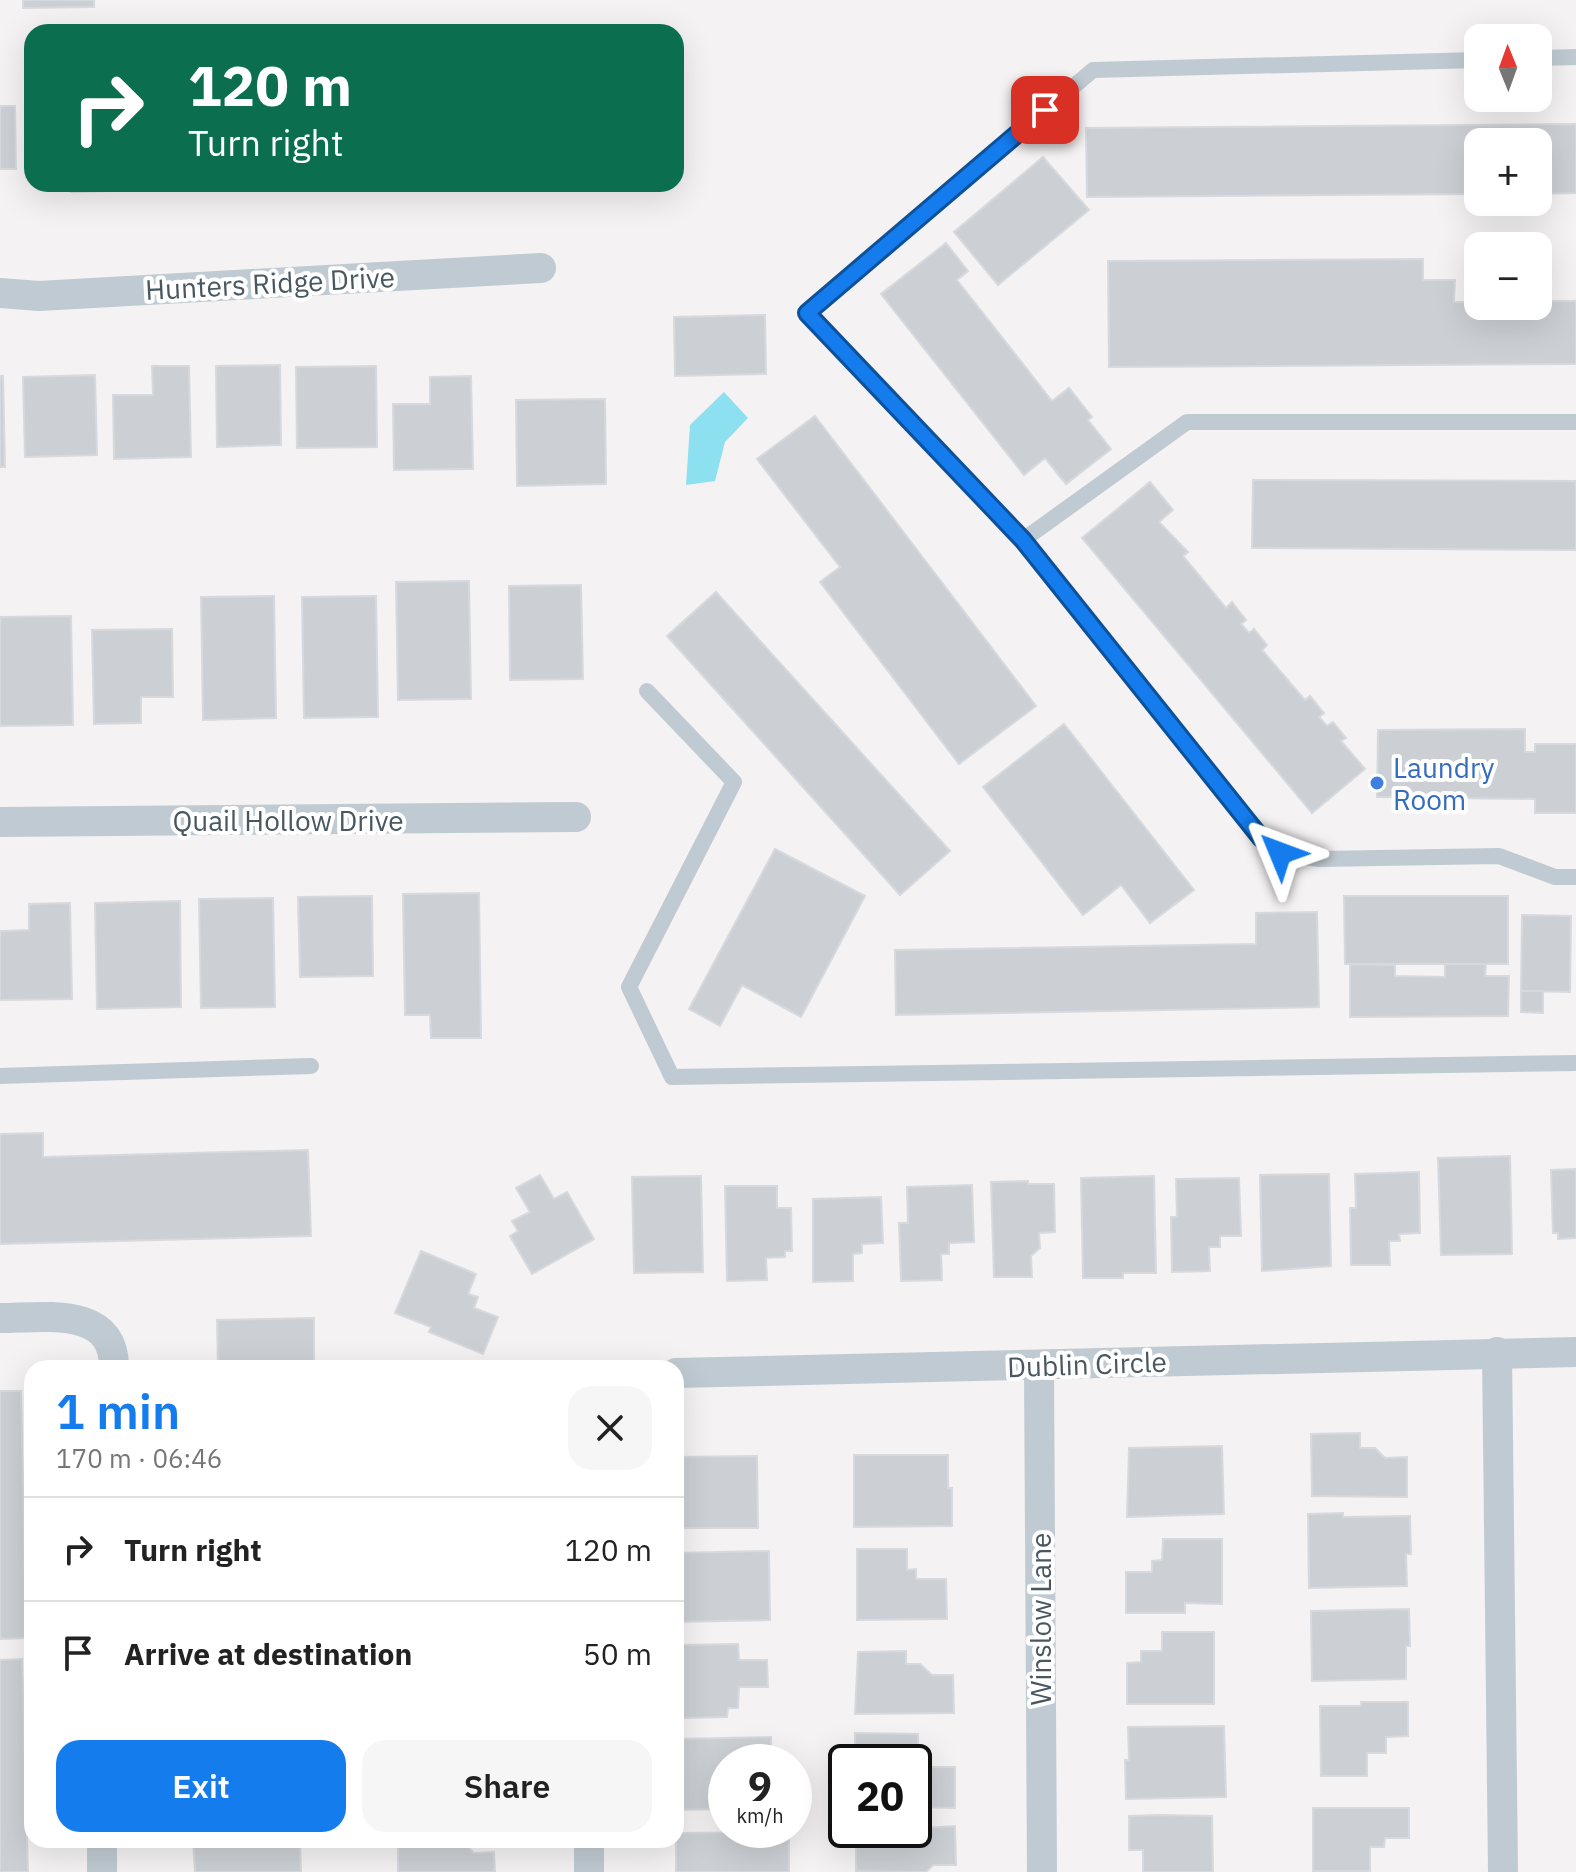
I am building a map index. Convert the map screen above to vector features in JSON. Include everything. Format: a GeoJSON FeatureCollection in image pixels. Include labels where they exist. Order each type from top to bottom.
{"type":"FeatureCollection","features":[{"type":"Feature","properties":{"kind":"street","name":"Hunters Ridge Drive"},"geometry":{"type":"LineString","coordinates":[[0,293],[39,296],[541,268]]}},
{"type":"Feature","properties":{"kind":"street","name":"Quail Hollow Drive"},"geometry":{"type":"LineString","coordinates":[[0,822],[576,817]]}},
{"type":"Feature","properties":{"kind":"street"},"geometry":{"type":"LineString","coordinates":[[0,1318],[87,1321],[103,1333],[114,1352],[114,1360]]}},
{"type":"Feature","properties":{"kind":"street"},"geometry":{"type":"LineString","coordinates":[[1497,1352],[1503,1872]]}},
{"type":"Feature","properties":{"kind":"street","name":"Dublin Circle"},"geometry":{"type":"LineString","coordinates":[[684,1373],[1576,1352]]}},
{"type":"Feature","properties":{"kind":"street","name":"Winslow Lane"},"geometry":{"type":"LineString","coordinates":[[1039,1366],[1042,1872]]}},
{"type":"Feature","properties":{"kind":"street"},"geometry":{"type":"LineString","coordinates":[[102,1848],[102,1872]]}},
{"type":"Feature","properties":{"kind":"street"},"geometry":{"type":"LineString","coordinates":[[589,1848],[589,1872]]}},
{"type":"Feature","properties":{"kind":"lane"},"geometry":{"type":"LineString","coordinates":[[1552,58],[1576,57]]}},
{"type":"Feature","properties":{"kind":"lane"},"geometry":{"type":"LineString","coordinates":[[1464,60],[1093,70],[807,313],[1023,540],[1261,838],[1280,853],[1319,859],[1499,856],[1555,877],[1576,877]]}},
{"type":"Feature","properties":{"kind":"lane"},"geometry":{"type":"LineString","coordinates":[[1023,540],[1187,422],[1576,422]]}},
{"type":"Feature","properties":{"kind":"lane"},"geometry":{"type":"LineString","coordinates":[[647,691],[734,782],[629,987],[672,1077],[1576,1063]]}},
{"type":"Feature","properties":{"kind":"lane"},"geometry":{"type":"LineString","coordinates":[[0,1076],[311,1066]]}},
{"type":"Feature","properties":{"kind":"water"},"geometry":{"type":"Polygon","coordinates":[[[724,392],[748,418],[725,442],[715,481],[686,485],[690,425],[724,392]]]}},
{"type":"Feature","properties":{"kind":"building"},"geometry":{"type":"Polygon","coordinates":[[[23,0],[94,0],[94,7],[23,8],[23,0]]]}},
{"type":"Feature","properties":{"kind":"building"},"geometry":{"type":"Polygon","coordinates":[[[0,106],[15,106],[16,169],[0,169],[0,106]]]}},
{"type":"Feature","properties":{"kind":"building"},"geometry":{"type":"Polygon","coordinates":[[[1576,124],[1576,193],[1552,194],[1552,128],[1464,128],[1464,194],[1087,197],[1086,128],[1576,124]]]}},
{"type":"Feature","properties":{"kind":"building"},"geometry":{"type":"Polygon","coordinates":[[[1043,157],[1089,210],[998,285],[954,232],[1043,157]]]}},
{"type":"Feature","properties":{"kind":"building"},"geometry":{"type":"Polygon","coordinates":[[[946,243],[968,271],[957,280],[1052,401],[1069,388],[1092,417],[1088,420],[1111,449],[1066,484],[1045,458],[1024,475],[881,294],[946,243]]]}},
{"type":"Feature","properties":{"kind":"building"},"geometry":{"type":"Polygon","coordinates":[[[1423,259],[1423,280],[1455,280],[1454,302],[1464,302],[1464,320],[1552,320],[1552,301],[1576,301],[1576,364],[1109,367],[1108,261],[1423,259]]]}},
{"type":"Feature","properties":{"kind":"building"},"geometry":{"type":"Polygon","coordinates":[[[765,315],[766,374],[675,376],[674,317],[765,315]]]}},
{"type":"Feature","properties":{"kind":"building"},"geometry":{"type":"Polygon","coordinates":[[[280,365],[281,445],[217,447],[216,366],[280,365]]]}},
{"type":"Feature","properties":{"kind":"building"},"geometry":{"type":"Polygon","coordinates":[[[152,366],[189,366],[191,457],[114,459],[113,395],[153,395],[152,366]]]}},
{"type":"Feature","properties":{"kind":"building"},"geometry":{"type":"Polygon","coordinates":[[[376,366],[377,447],[297,448],[296,367],[376,366]]]}},
{"type":"Feature","properties":{"kind":"building"},"geometry":{"type":"Polygon","coordinates":[[[95,375],[97,455],[25,457],[23,377],[95,375]]]}},
{"type":"Feature","properties":{"kind":"building"},"geometry":{"type":"Polygon","coordinates":[[[0,376],[3,376],[5,467],[0,467],[0,376]]]}},
{"type":"Feature","properties":{"kind":"building"},"geometry":{"type":"Polygon","coordinates":[[[471,376],[473,469],[394,470],[393,404],[430,404],[430,377],[471,376]]]}},
{"type":"Feature","properties":{"kind":"building"},"geometry":{"type":"Polygon","coordinates":[[[605,399],[606,484],[517,486],[516,400],[605,399]]]}},
{"type":"Feature","properties":{"kind":"building"},"geometry":{"type":"Polygon","coordinates":[[[815,416],[1036,706],[959,764],[820,582],[840,567],[757,459],[815,416]]]}},
{"type":"Feature","properties":{"kind":"building"},"geometry":{"type":"Polygon","coordinates":[[[1253,480],[1576,481],[1576,550],[1252,548],[1253,480]]]}},
{"type":"Feature","properties":{"kind":"building"},"geometry":{"type":"Polygon","coordinates":[[[1150,482],[1173,510],[1159,522],[1188,552],[1183,556],[1226,608],[1232,602],[1246,620],[1241,624],[1249,633],[1254,629],[1267,645],[1262,650],[1305,700],[1310,696],[1324,713],[1319,717],[1327,726],[1333,722],[1346,738],[1341,741],[1365,769],[1312,813],[1082,538],[1150,482]]]}},
{"type":"Feature","properties":{"kind":"building"},"geometry":{"type":"Polygon","coordinates":[[[469,581],[471,699],[398,700],[396,582],[469,581]]]}},
{"type":"Feature","properties":{"kind":"building"},"geometry":{"type":"Polygon","coordinates":[[[581,585],[583,679],[510,680],[509,586],[581,585]]]}},
{"type":"Feature","properties":{"kind":"building"},"geometry":{"type":"Polygon","coordinates":[[[716,592],[950,851],[900,895],[667,636],[716,592]]]}},
{"type":"Feature","properties":{"kind":"building"},"geometry":{"type":"Polygon","coordinates":[[[274,596],[276,718],[203,720],[201,597],[274,596]]]}},
{"type":"Feature","properties":{"kind":"building"},"geometry":{"type":"Polygon","coordinates":[[[376,596],[378,717],[304,718],[302,597],[376,596]]]}},
{"type":"Feature","properties":{"kind":"building"},"geometry":{"type":"Polygon","coordinates":[[[71,616],[73,725],[0,726],[0,617],[71,616]]]}},
{"type":"Feature","properties":{"kind":"building"},"geometry":{"type":"Polygon","coordinates":[[[172,629],[173,697],[141,697],[141,723],[94,724],[92,630],[172,629]]]}},
{"type":"Feature","properties":{"kind":"building"},"geometry":{"type":"Polygon","coordinates":[[[1064,724],[1194,890],[1150,923],[1121,885],[1083,915],[983,787],[1064,724]]]}},
{"type":"Feature","properties":{"kind":"building"},"geometry":{"type":"Polygon","coordinates":[[[1525,729],[1525,752],[1535,752],[1535,744],[1576,744],[1576,813],[1535,813],[1535,799],[1377,797],[1378,730],[1525,729]]]}},
{"type":"Feature","properties":{"kind":"building"},"geometry":{"type":"Polygon","coordinates":[[[775,849],[865,896],[801,1017],[742,985],[720,1026],[689,1009],[775,849]]]}},
{"type":"Feature","properties":{"kind":"building"},"geometry":{"type":"Polygon","coordinates":[[[479,893],[481,1038],[431,1038],[430,1015],[405,1015],[403,894],[479,893]]]}},
{"type":"Feature","properties":{"kind":"building"},"geometry":{"type":"Polygon","coordinates":[[[372,896],[373,976],[300,977],[298,897],[372,896]]]}},
{"type":"Feature","properties":{"kind":"building"},"geometry":{"type":"Polygon","coordinates":[[[1344,896],[1508,896],[1508,964],[1345,964],[1344,896]]]}},
{"type":"Feature","properties":{"kind":"building"},"geometry":{"type":"Polygon","coordinates":[[[273,898],[275,1007],[201,1008],[199,899],[273,898]]]}},
{"type":"Feature","properties":{"kind":"building"},"geometry":{"type":"Polygon","coordinates":[[[180,901],[181,1007],[97,1009],[95,903],[180,901]]]}},
{"type":"Feature","properties":{"kind":"building"},"geometry":{"type":"Polygon","coordinates":[[[70,903],[72,999],[0,1000],[0,931],[29,930],[29,904],[70,903]]]}},
{"type":"Feature","properties":{"kind":"building"},"geometry":{"type":"Polygon","coordinates":[[[1317,912],[1319,1007],[896,1015],[895,950],[1256,944],[1256,913],[1317,912]]]}},
{"type":"Feature","properties":{"kind":"building"},"geometry":{"type":"Polygon","coordinates":[[[1522,915],[1571,916],[1570,992],[1521,991],[1522,915]]]}},
{"type":"Feature","properties":{"kind":"building"},"geometry":{"type":"Polygon","coordinates":[[[1350,964],[1395,965],[1395,976],[1445,977],[1445,964],[1486,964],[1485,976],[1509,976],[1508,1016],[1350,1017],[1350,964]]]}},
{"type":"Feature","properties":{"kind":"building"},"geometry":{"type":"Polygon","coordinates":[[[1521,991],[1543,991],[1543,1013],[1521,1012],[1521,991]]]}},
{"type":"Feature","properties":{"kind":"building"},"geometry":{"type":"Polygon","coordinates":[[[43,1133],[43,1157],[308,1150],[311,1236],[0,1244],[0,1134],[43,1133]]]}},
{"type":"Feature","properties":{"kind":"building"},"geometry":{"type":"Polygon","coordinates":[[[1510,1156],[1512,1254],[1441,1255],[1438,1158],[1510,1156]]]}},
{"type":"Feature","properties":{"kind":"building"},"geometry":{"type":"Polygon","coordinates":[[[1576,1169],[1576,1238],[1558,1239],[1558,1233],[1553,1233],[1551,1170],[1576,1169]]]}},
{"type":"Feature","properties":{"kind":"building"},"geometry":{"type":"Polygon","coordinates":[[[1419,1172],[1420,1233],[1399,1234],[1400,1241],[1389,1241],[1390,1265],[1351,1265],[1350,1208],[1356,1208],[1355,1174],[1419,1172]]]}},
{"type":"Feature","properties":{"kind":"building"},"geometry":{"type":"Polygon","coordinates":[[[1329,1174],[1331,1266],[1262,1271],[1260,1175],[1329,1174]]]}},
{"type":"Feature","properties":{"kind":"building"},"geometry":{"type":"Polygon","coordinates":[[[540,1175],[554,1199],[567,1192],[594,1239],[532,1274],[510,1236],[518,1231],[512,1221],[530,1212],[516,1188],[540,1175]]]}},
{"type":"Feature","properties":{"kind":"building"},"geometry":{"type":"Polygon","coordinates":[[[701,1176],[703,1272],[634,1273],[632,1177],[701,1176]]]}},
{"type":"Feature","properties":{"kind":"building"},"geometry":{"type":"Polygon","coordinates":[[[1154,1176],[1156,1273],[1123,1273],[1123,1278],[1083,1278],[1081,1178],[1154,1176]]]}},
{"type":"Feature","properties":{"kind":"building"},"geometry":{"type":"Polygon","coordinates":[[[1239,1178],[1241,1236],[1220,1236],[1220,1247],[1209,1247],[1210,1271],[1172,1272],[1171,1217],[1177,1217],[1176,1179],[1239,1178]]]}},
{"type":"Feature","properties":{"kind":"building"},"geometry":{"type":"Polygon","coordinates":[[[1028,1181],[1028,1184],[1054,1184],[1055,1232],[1039,1233],[1040,1248],[1031,1256],[1032,1277],[994,1277],[991,1182],[1028,1181]]]}},
{"type":"Feature","properties":{"kind":"building"},"geometry":{"type":"Polygon","coordinates":[[[972,1185],[974,1242],[949,1243],[949,1254],[941,1254],[942,1280],[901,1281],[899,1223],[908,1223],[907,1187],[972,1185]]]}},
{"type":"Feature","properties":{"kind":"building"},"geometry":{"type":"Polygon","coordinates":[[[725,1186],[777,1186],[777,1208],[791,1208],[792,1251],[785,1251],[785,1257],[766,1258],[767,1280],[727,1281],[725,1186]]]}},
{"type":"Feature","properties":{"kind":"building"},"geometry":{"type":"Polygon","coordinates":[[[881,1197],[883,1243],[862,1244],[862,1253],[853,1254],[853,1281],[813,1282],[813,1199],[881,1197]]]}},
{"type":"Feature","properties":{"kind":"building"},"geometry":{"type":"Polygon","coordinates":[[[421,1251],[476,1274],[468,1294],[478,1297],[474,1308],[498,1317],[483,1354],[429,1332],[431,1327],[395,1313],[421,1251]]]}},
{"type":"Feature","properties":{"kind":"building"},"geometry":{"type":"Polygon","coordinates":[[[314,1318],[314,1360],[218,1360],[217,1320],[314,1318]]]}},
{"type":"Feature","properties":{"kind":"building"},"geometry":{"type":"Polygon","coordinates":[[[0,1391],[21,1391],[24,1638],[0,1639],[0,1391]]]}},
{"type":"Feature","properties":{"kind":"building"},"geometry":{"type":"Polygon","coordinates":[[[1360,1433],[1360,1448],[1375,1448],[1385,1458],[1407,1457],[1407,1497],[1312,1496],[1311,1434],[1360,1433]]]}},
{"type":"Feature","properties":{"kind":"building"},"geometry":{"type":"Polygon","coordinates":[[[1222,1446],[1224,1514],[1127,1517],[1129,1448],[1222,1446]]]}},
{"type":"Feature","properties":{"kind":"building"},"geometry":{"type":"Polygon","coordinates":[[[854,1455],[948,1455],[952,1526],[854,1527],[854,1455]]]}},
{"type":"Feature","properties":{"kind":"building"},"geometry":{"type":"Polygon","coordinates":[[[757,1456],[758,1528],[684,1528],[684,1457],[757,1456]]]}},
{"type":"Feature","properties":{"kind":"building"},"geometry":{"type":"Polygon","coordinates":[[[1343,1513],[1343,1517],[1410,1516],[1411,1554],[1406,1554],[1407,1586],[1309,1588],[1308,1514],[1343,1513]]]}},
{"type":"Feature","properties":{"kind":"building"},"geometry":{"type":"Polygon","coordinates":[[[1163,1539],[1222,1539],[1222,1604],[1185,1603],[1185,1613],[1126,1613],[1126,1572],[1152,1572],[1152,1561],[1162,1560],[1163,1539]]]}},
{"type":"Feature","properties":{"kind":"building"},"geometry":{"type":"Polygon","coordinates":[[[857,1549],[907,1549],[907,1570],[916,1569],[916,1579],[946,1579],[947,1619],[857,1620],[857,1549]]]}},
{"type":"Feature","properties":{"kind":"building"},"geometry":{"type":"Polygon","coordinates":[[[769,1551],[770,1620],[684,1622],[684,1553],[769,1551]]]}},
{"type":"Feature","properties":{"kind":"building"},"geometry":{"type":"Polygon","coordinates":[[[1409,1609],[1410,1646],[1406,1646],[1406,1679],[1312,1681],[1311,1611],[1409,1609]]]}},
{"type":"Feature","properties":{"kind":"building"},"geometry":{"type":"Polygon","coordinates":[[[1162,1632],[1214,1632],[1214,1704],[1127,1704],[1127,1663],[1141,1662],[1141,1651],[1162,1651],[1162,1632]]]}},
{"type":"Feature","properties":{"kind":"building"},"geometry":{"type":"Polygon","coordinates":[[[738,1644],[739,1660],[767,1660],[768,1687],[739,1687],[738,1708],[728,1708],[727,1717],[684,1718],[684,1645],[738,1644]]]}},
{"type":"Feature","properties":{"kind":"building"},"geometry":{"type":"Polygon","coordinates":[[[906,1651],[906,1664],[920,1664],[932,1675],[953,1675],[954,1713],[855,1714],[858,1652],[906,1651]]]}},
{"type":"Feature","properties":{"kind":"building"},"geometry":{"type":"Polygon","coordinates":[[[22,1659],[24,1848],[27,1848],[28,1872],[0,1872],[0,1660],[22,1659]]]}},
{"type":"Feature","properties":{"kind":"building"},"geometry":{"type":"Polygon","coordinates":[[[1361,1702],[1408,1702],[1408,1736],[1386,1737],[1386,1753],[1367,1753],[1367,1776],[1321,1776],[1320,1706],[1361,1706],[1361,1702]]]}},
{"type":"Feature","properties":{"kind":"building"},"geometry":{"type":"Polygon","coordinates":[[[1224,1726],[1226,1797],[1126,1799],[1128,1727],[1224,1726]]]}},
{"type":"Feature","properties":{"kind":"building"},"geometry":{"type":"Polygon","coordinates":[[[855,1733],[918,1734],[918,1744],[855,1744],[855,1733]]]}},
{"type":"Feature","properties":{"kind":"building"},"geometry":{"type":"Polygon","coordinates":[[[771,1737],[771,1744],[708,1744],[708,1809],[684,1810],[684,1739],[771,1737]]]}},
{"type":"Feature","properties":{"kind":"building"},"geometry":{"type":"Polygon","coordinates":[[[932,1767],[955,1767],[955,1808],[932,1807],[932,1767]]]}},
{"type":"Feature","properties":{"kind":"building"},"geometry":{"type":"Polygon","coordinates":[[[1313,1808],[1409,1808],[1409,1838],[1385,1838],[1384,1847],[1370,1847],[1370,1871],[1313,1871],[1313,1808]]]}},
{"type":"Feature","properties":{"kind":"building"},"geometry":{"type":"Polygon","coordinates":[[[1129,1816],[1212,1816],[1213,1872],[1143,1872],[1143,1850],[1129,1850],[1129,1816]]]}},
{"type":"Feature","properties":{"kind":"building"},"geometry":{"type":"Polygon","coordinates":[[[955,1826],[956,1865],[933,1865],[926,1872],[856,1871],[856,1848],[932,1848],[932,1827],[955,1826]]]}},
{"type":"Feature","properties":{"kind":"building"},"geometry":{"type":"Polygon","coordinates":[[[684,1833],[708,1833],[708,1848],[789,1848],[789,1872],[676,1872],[676,1848],[684,1848],[684,1833]]]}},
{"type":"Feature","properties":{"kind":"building"},"geometry":{"type":"Polygon","coordinates":[[[194,1848],[300,1848],[301,1872],[195,1872],[194,1848]]]}},
{"type":"Feature","properties":{"kind":"building"},"geometry":{"type":"Polygon","coordinates":[[[398,1848],[469,1848],[474,1853],[494,1852],[495,1872],[398,1872],[398,1848]]]}},
{"type":"Feature","properties":{"kind":"place","name":"Laundry Room"},"geometry":{"type":"Point","coordinates":[1377,783]}},
{"type":"Feature","properties":{"kind":"route"},"geometry":{"type":"LineString","coordinates":[[1045,110],[807,313],[1023,540],[1261,838],[1280,853]]}}]}
